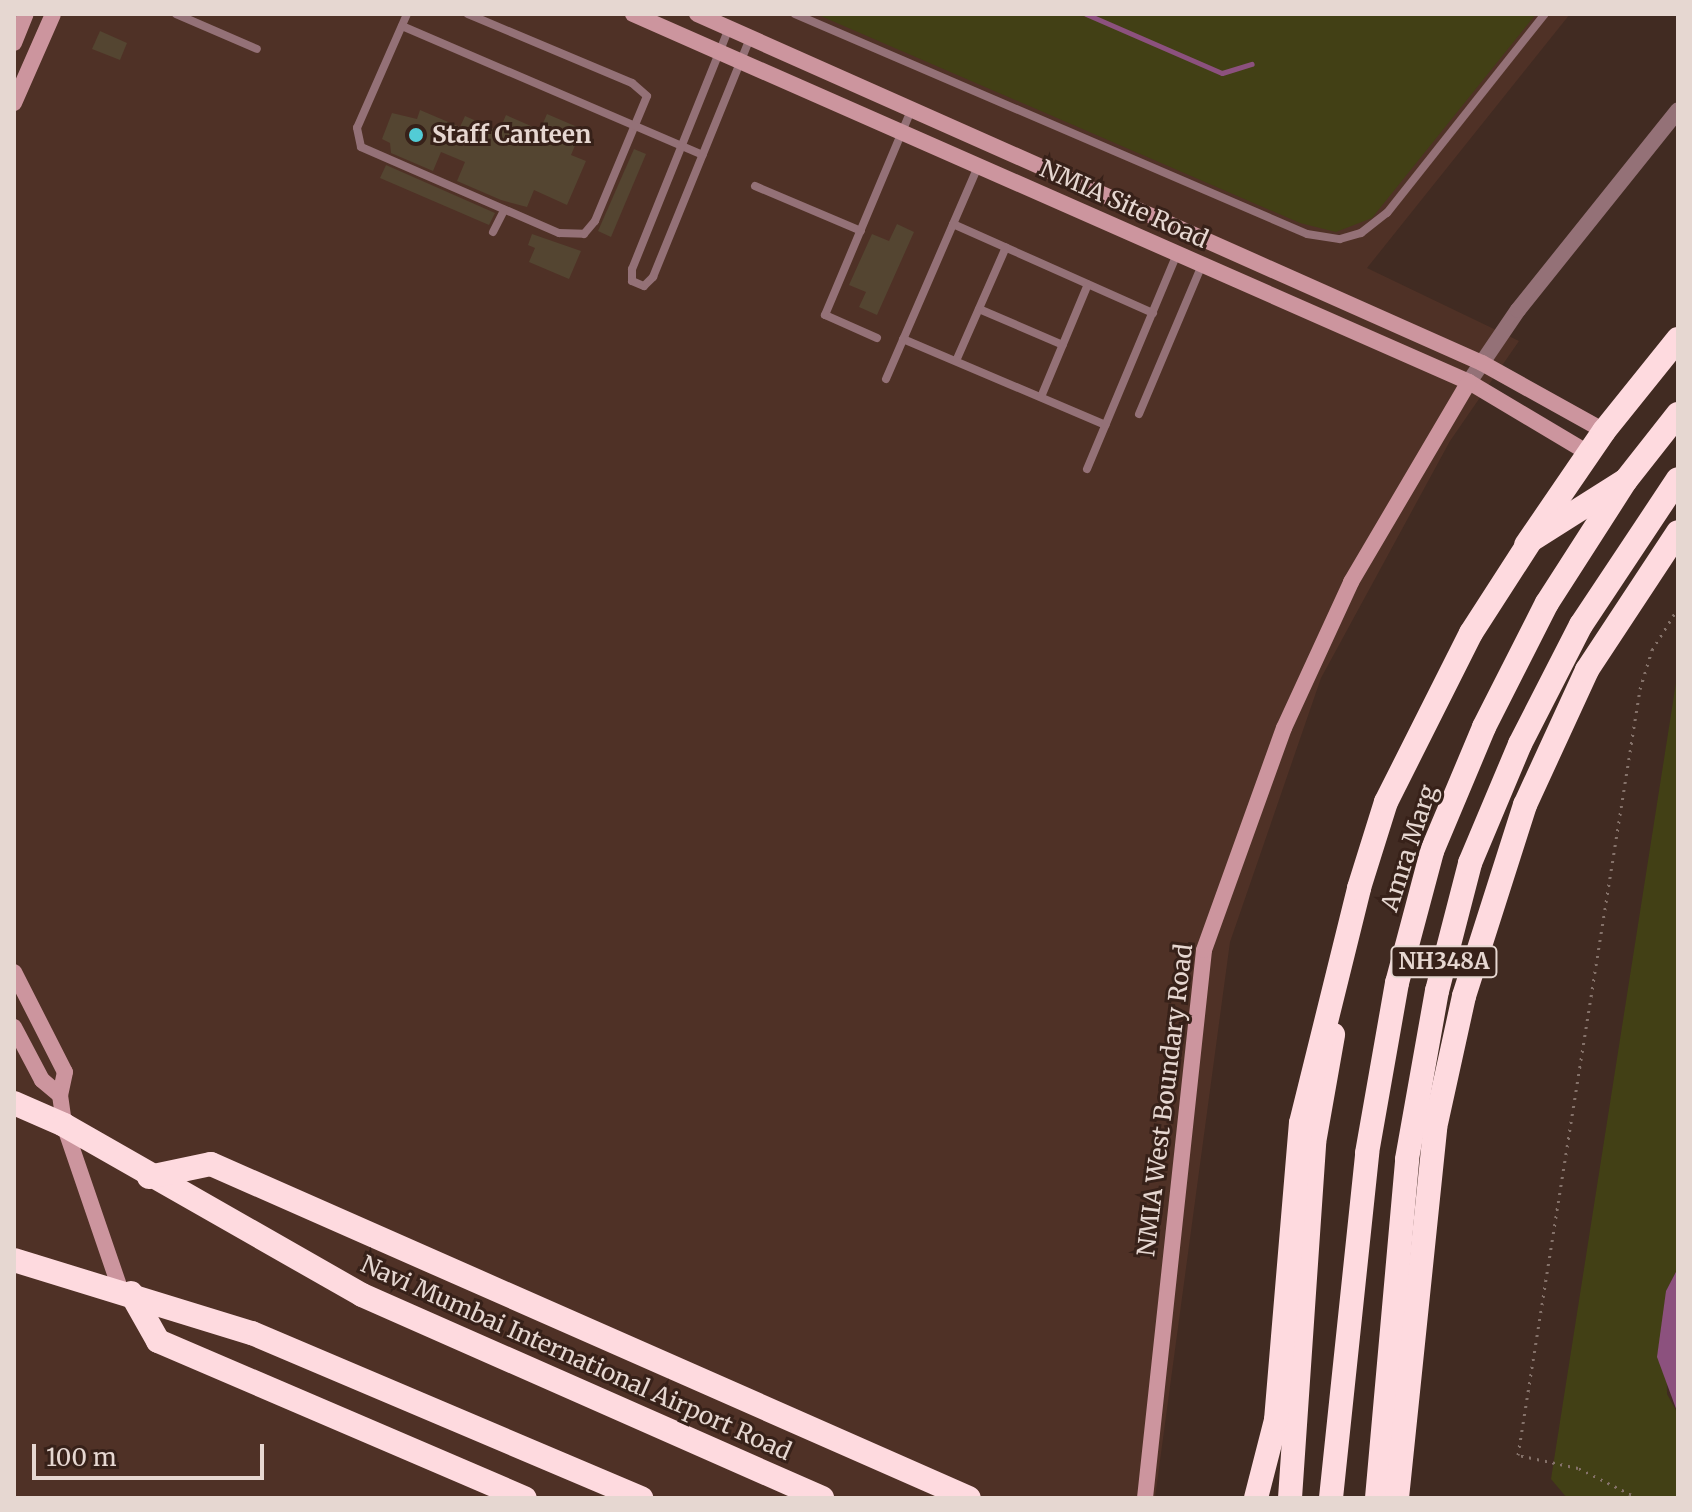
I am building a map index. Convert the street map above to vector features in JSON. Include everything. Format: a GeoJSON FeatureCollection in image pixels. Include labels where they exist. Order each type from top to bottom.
{"type":"FeatureCollection","features":[{"type":"Feature","properties":{"kind":"highway"},"geometry":{"type":"LineString","coordinates":[[1290,1498],[1314,1143],[1344,974],[1390,783],[1533,533],[1604,431],[1678,339]]}},
{"type":"Feature","properties":{"kind":"highway","name":"Amra Marg"},"geometry":{"type":"LineString","coordinates":[[1331,1498],[1367,1153],[1397,983],[1432,851],[1484,727],[1547,603],[1626,480],[1678,414]]}},
{"type":"Feature","properties":{"kind":"highway","name":"NH348A"},"geometry":{"type":"LineString","coordinates":[[1377,1498],[1407,1159],[1437,991],[1470,863],[1520,744],[1581,625],[1678,479]]}},
{"type":"Feature","properties":{"kind":"highway"},"geometry":{"type":"LineString","coordinates":[[1256,1498],[1276,1420],[1301,1123],[1355,903],[1386,802],[1471,633],[1531,540],[1626,480]]}},
{"type":"Feature","properties":{"kind":"highway"},"geometry":{"type":"LineString","coordinates":[[1397,1498],[1435,1128],[1464,996],[1525,805],[1587,670],[1678,532]]}},
{"type":"Feature","properties":{"kind":"highway","name":"Navi Mumbai International Airport Road"},"geometry":{"type":"LineString","coordinates":[[14,1103],[64,1125],[149,1177],[362,1295],[453,1338],[822,1498]]}},
{"type":"Feature","properties":{"kind":"highway"},"geometry":{"type":"LineString","coordinates":[[149,1177],[211,1164],[969,1498]]}},
{"type":"Feature","properties":{"kind":"highway"},"geometry":{"type":"LineString","coordinates":[[14,1260],[126,1291],[252,1333],[641,1498]]}},
{"type":"Feature","properties":{"kind":"highway"},"geometry":{"type":"LineString","coordinates":[[126,1291],[158,1341],[525,1498]]}},
{"type":"Feature","properties":{"kind":"street"},"geometry":{"type":"LineString","coordinates":[[14,43],[26,14]]}},
{"type":"Feature","properties":{"kind":"street"},"geometry":{"type":"LineString","coordinates":[[14,103],[18,81],[53,14]]}},
{"type":"Feature","properties":{"kind":"street","name":"NMIA Site Road"},"geometry":{"type":"LineString","coordinates":[[633,14],[1469,382],[1588,453]]}},
{"type":"Feature","properties":{"kind":"street"},"geometry":{"type":"LineString","coordinates":[[697,14],[1482,363],[1604,431]]}},
{"type":"Feature","properties":{"kind":"street"},"geometry":{"type":"LineString","coordinates":[[1469,382],[1518,310],[1678,110]]}},
{"type":"Feature","properties":{"kind":"street","name":"NMIA West Boundary Road"},"geometry":{"type":"LineString","coordinates":[[1145,1498],[1204,950],[1284,728],[1351,582],[1469,382]]}},
{"type":"Feature","properties":{"kind":"street"},"geometry":{"type":"LineString","coordinates":[[14,972],[65,1072],[60,1095],[64,1125],[126,1291]]}},
{"type":"Feature","properties":{"kind":"street"},"geometry":{"type":"LineString","coordinates":[[14,1027],[42,1080],[60,1095]]}},
{"type":"Feature","properties":{"kind":"street"},"geometry":{"type":"LineString","coordinates":[[14,1275],[40,1267]]}},
{"type":"Feature","properties":{"kind":"lane"},"geometry":{"type":"LineString","coordinates":[[176,14],[257,49]]}},
{"type":"Feature","properties":{"kind":"lane"},"geometry":{"type":"LineString","coordinates":[[407,14],[357,128],[357,141],[367,151],[504,210],[569,236],[584,234],[595,221],[648,99],[640,88],[468,14]]}},
{"type":"Feature","properties":{"kind":"lane"},"geometry":{"type":"LineString","coordinates":[[795,14],[1307,234],[1340,239],[1361,233],[1387,213],[1545,14]]}},
{"type":"Feature","properties":{"kind":"lane"},"geometry":{"type":"LineString","coordinates":[[402,26],[636,129],[703,155]]}},
{"type":"Feature","properties":{"kind":"lane"},"geometry":{"type":"LineString","coordinates":[[729,28],[722,53],[632,269],[632,281],[644,286],[653,277],[750,37]]}},
{"type":"Feature","properties":{"kind":"lane"},"geometry":{"type":"LineString","coordinates":[[877,338],[825,315],[911,110]]}},
{"type":"Feature","properties":{"kind":"lane"},"geometry":{"type":"LineString","coordinates":[[886,379],[978,165]]}},
{"type":"Feature","properties":{"kind":"lane"},"geometry":{"type":"LineString","coordinates":[[755,186],[861,231]]}},
{"type":"Feature","properties":{"kind":"lane"},"geometry":{"type":"LineString","coordinates":[[493,232],[504,210]]}},
{"type":"Feature","properties":{"kind":"lane"},"geometry":{"type":"LineString","coordinates":[[953,224],[1153,313]]}},
{"type":"Feature","properties":{"kind":"lane"},"geometry":{"type":"LineString","coordinates":[[956,361],[1006,247]]}},
{"type":"Feature","properties":{"kind":"lane"},"geometry":{"type":"LineString","coordinates":[[1087,469],[1177,253]]}},
{"type":"Feature","properties":{"kind":"lane"},"geometry":{"type":"LineString","coordinates":[[1139,414],[1202,264]]}},
{"type":"Feature","properties":{"kind":"lane"},"geometry":{"type":"LineString","coordinates":[[1041,397],[1088,284]]}},
{"type":"Feature","properties":{"kind":"lane"},"geometry":{"type":"LineString","coordinates":[[979,309],[1063,345]]}},
{"type":"Feature","properties":{"kind":"lane"},"geometry":{"type":"LineString","coordinates":[[903,339],[1106,425]]}},
{"type":"Feature","properties":{"kind":"path"},"geometry":{"type":"LineString","coordinates":[[1638,1498],[1578,1468],[1518,1455],[1640,689],[1652,650],[1678,608]]}},
{"type":"Feature","properties":{"kind":"shaded area"},"geometry":{"type":"Polygon","coordinates":[[[14,14],[1570,14],[1367,268],[1519,341],[1450,441],[1321,678],[1230,942],[1155,1498],[14,1498],[14,14]]]}},
{"type":"Feature","properties":{"kind":"shaded area"},"geometry":{"type":"Polygon","coordinates":[[[816,14],[1536,14],[1372,218],[1336,232],[1300,223],[816,14]]]}},
{"type":"Feature","properties":{"kind":"shaded area"},"geometry":{"type":"Polygon","coordinates":[[[1678,670],[1678,1268],[1666,1291],[1667,1394],[1678,1414],[1678,1498],[1567,1498],[1551,1479],[1678,670]]]}},
{"type":"Feature","properties":{"kind":"shaded area"},"geometry":{"type":"Polygon","coordinates":[[[1678,1268],[1678,1414],[1657,1357],[1666,1291],[1678,1268]]]}},
{"type":"Feature","properties":{"kind":"building"},"geometry":{"type":"Polygon","coordinates":[[[100,31],[127,43],[120,60],[92,49],[100,31]]]}},
{"type":"Feature","properties":{"kind":"building"},"geometry":{"type":"Polygon","coordinates":[[[420,110],[460,127],[465,116],[499,131],[506,115],[540,130],[547,114],[582,129],[571,155],[586,161],[567,205],[534,190],[527,207],[501,200],[457,181],[465,162],[441,152],[433,171],[391,153],[390,143],[382,139],[392,113],[417,119],[420,110]]]}},
{"type":"Feature","properties":{"kind":"building"},"geometry":{"type":"Polygon","coordinates":[[[634,149],[646,154],[611,237],[598,231],[634,149]]]}},
{"type":"Feature","properties":{"kind":"building"},"geometry":{"type":"Polygon","coordinates":[[[386,165],[495,213],[489,225],[380,178],[386,165]]]}},
{"type":"Feature","properties":{"kind":"building"},"geometry":{"type":"Polygon","coordinates":[[[897,224],[914,232],[877,315],[859,307],[866,292],[849,285],[872,234],[889,241],[897,224]]]}},
{"type":"Feature","properties":{"kind":"building"},"geometry":{"type":"Polygon","coordinates":[[[532,234],[581,251],[569,279],[529,262],[535,248],[528,245],[532,234]]]}},
{"type":"Feature","properties":{"kind":"waterway"},"geometry":{"type":"LineString","coordinates":[[1086,14],[1222,73],[1252,64]]}},
{"type":"Feature","properties":{"kind":"place","name":"Staff Canteen"},"geometry":{"type":"Point","coordinates":[416,135]}}]}
